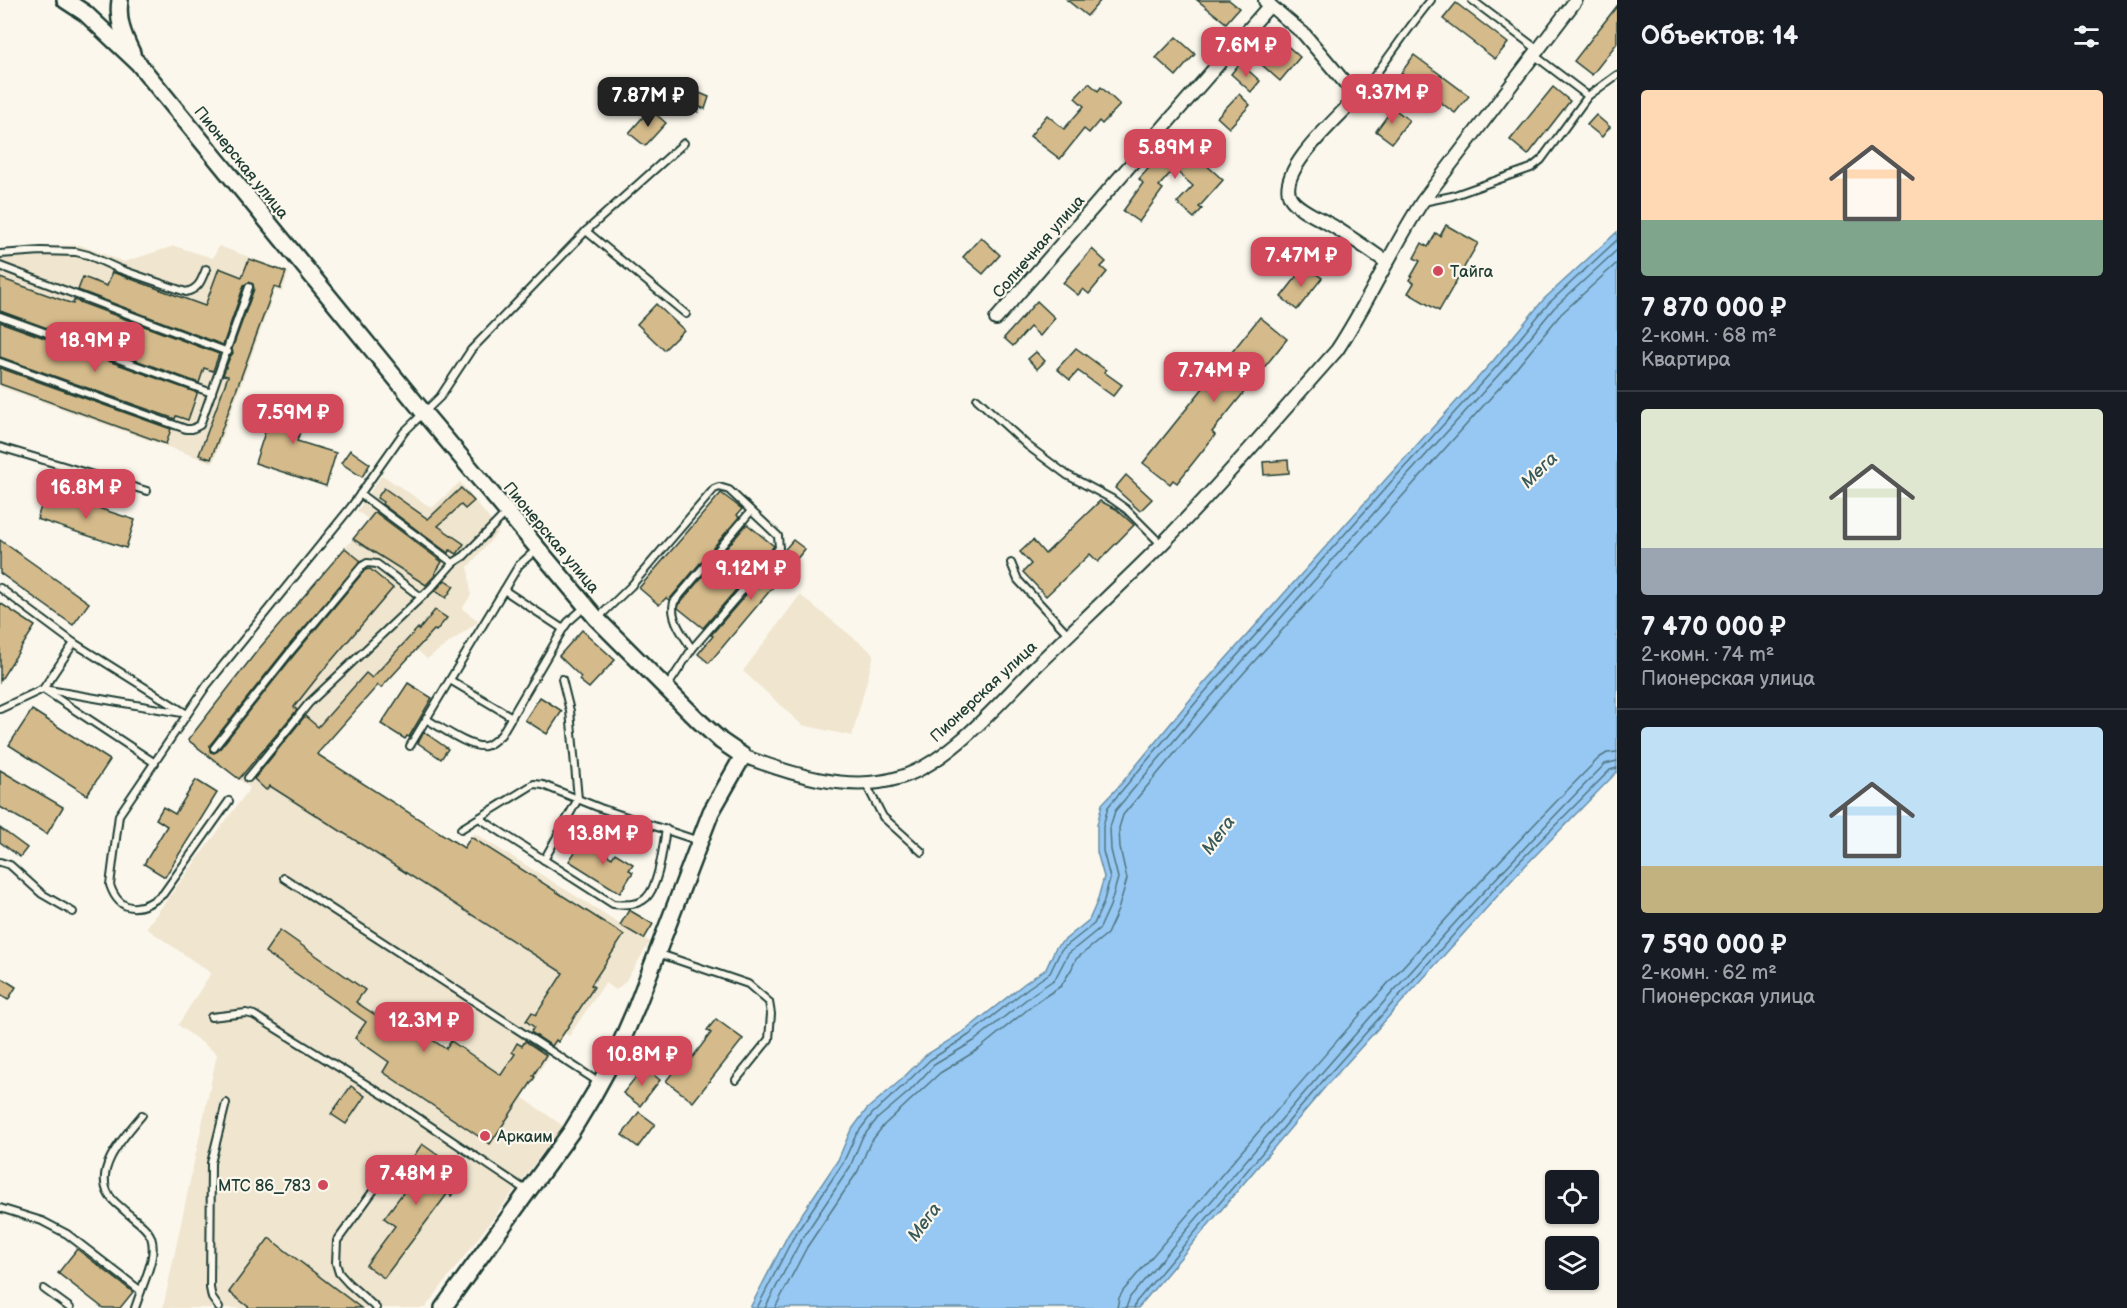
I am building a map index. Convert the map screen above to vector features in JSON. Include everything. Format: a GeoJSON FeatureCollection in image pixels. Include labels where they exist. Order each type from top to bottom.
{"type":"FeatureCollection","features":[{"type":"Feature","properties":{"kind":"street"},"geometry":{"type":"LineString","coordinates":[[65,0],[85,13],[138,63]]}},
{"type":"Feature","properties":{"kind":"street"},"geometry":{"type":"LineString","coordinates":[[120,0],[121,28],[138,63]]}},
{"type":"Feature","properties":{"kind":"street","name":"Пионерская улица"},"geometry":{"type":"LineString","coordinates":[[138,63],[537,549],[597,618],[666,689],[721,741],[743,756],[766,765],[825,780],[866,783],[897,779],[931,764],[966,734],[1069,635],[1215,488],[1337,350],[1422,202],[1576,0]]}},
{"type":"Feature","properties":{"kind":"street"},"geometry":{"type":"LineString","coordinates":[[1267,2],[1304,34],[1357,97],[1298,162],[1290,178],[1288,190],[1291,198],[1296,204],[1334,226],[1386,262]]}},
{"type":"Feature","properties":{"kind":"street","name":"Солнечная улица"},"geometry":{"type":"LineString","coordinates":[[996,319],[1267,2]]}},
{"type":"Feature","properties":{"kind":"street"},"geometry":{"type":"LineString","coordinates":[[443,1308],[571,1132],[600,1083],[621,1043],[711,812],[743,756]]}},
{"type":"Feature","properties":{"kind":"lane"},"geometry":{"type":"LineString","coordinates":[[1357,97],[1376,76],[1431,0]]}},
{"type":"Feature","properties":{"kind":"lane"},"geometry":{"type":"LineString","coordinates":[[1472,0],[1588,96]]}},
{"type":"Feature","properties":{"kind":"lane"},"geometry":{"type":"LineString","coordinates":[[1422,202],[1452,196],[1531,168],[1540,160],[1588,96],[1617,75]]}},
{"type":"Feature","properties":{"kind":"lane"},"geometry":{"type":"LineString","coordinates":[[229,801],[163,894],[152,903],[140,907],[129,907],[120,903],[113,895],[110,885],[119,815],[207,686],[360,494],[404,432],[449,385],[471,350],[586,231],[684,143]]}},
{"type":"Feature","properties":{"kind":"lane"},"geometry":{"type":"LineString","coordinates":[[586,231],[686,314]]}},
{"type":"Feature","properties":{"kind":"lane"},"geometry":{"type":"LineString","coordinates":[[0,254],[59,251],[82,253],[119,269],[186,292],[194,290],[199,285],[206,269]]}},
{"type":"Feature","properties":{"kind":"lane"},"geometry":{"type":"LineString","coordinates":[[0,266],[228,352]]}},
{"type":"Feature","properties":{"kind":"lane"},"geometry":{"type":"LineString","coordinates":[[0,362],[186,429],[192,429],[200,425],[228,352],[249,287]]}},
{"type":"Feature","properties":{"kind":"lane"},"geometry":{"type":"LineString","coordinates":[[0,316],[212,393]]}},
{"type":"Feature","properties":{"kind":"lane"},"geometry":{"type":"LineString","coordinates":[[977,399],[1028,446],[1067,475],[1126,509],[1161,544]]}},
{"type":"Feature","properties":{"kind":"lane"},"geometry":{"type":"LineString","coordinates":[[0,447],[147,491]]}},
{"type":"Feature","properties":{"kind":"lane"},"geometry":{"type":"LineString","coordinates":[[597,618],[631,586],[714,489],[725,487],[778,536],[778,548],[692,649],[666,689]]}},
{"type":"Feature","properties":{"kind":"lane"},"geometry":{"type":"LineString","coordinates":[[360,494],[453,563]]}},
{"type":"Feature","properties":{"kind":"lane"},"geometry":{"type":"LineString","coordinates":[[692,649],[674,618],[674,602],[751,511]]}},
{"type":"Feature","properties":{"kind":"lane"},"geometry":{"type":"LineString","coordinates":[[248,778],[309,703],[422,597],[453,563],[464,556],[507,512]]}},
{"type":"Feature","properties":{"kind":"lane"},"geometry":{"type":"LineString","coordinates":[[410,746],[519,565],[537,549]]}},
{"type":"Feature","properties":{"kind":"lane"},"geometry":{"type":"LineString","coordinates":[[214,748],[362,566],[367,563],[377,564],[422,597]]}},
{"type":"Feature","properties":{"kind":"lane"},"geometry":{"type":"LineString","coordinates":[[1011,563],[1018,580],[1069,635]]}},
{"type":"Feature","properties":{"kind":"lane"},"geometry":{"type":"LineString","coordinates":[[0,588],[74,643],[187,714]]}},
{"type":"Feature","properties":{"kind":"lane"},"geometry":{"type":"LineString","coordinates":[[504,590],[563,629]]}},
{"type":"Feature","properties":{"kind":"lane"},"geometry":{"type":"LineString","coordinates":[[426,719],[474,745],[484,746],[492,743],[501,735],[563,629],[586,606]]}},
{"type":"Feature","properties":{"kind":"lane"},"geometry":{"type":"LineString","coordinates":[[0,709],[43,689],[74,643]]}},
{"type":"Feature","properties":{"kind":"lane"},"geometry":{"type":"LineString","coordinates":[[544,860],[578,799],[570,711],[562,679]]}},
{"type":"Feature","properties":{"kind":"lane"},"geometry":{"type":"LineString","coordinates":[[450,680],[512,717]]}},
{"type":"Feature","properties":{"kind":"lane"},"geometry":{"type":"LineString","coordinates":[[43,689],[187,714]]}},
{"type":"Feature","properties":{"kind":"lane"},"geometry":{"type":"LineString","coordinates":[[43,689],[155,762]]}},
{"type":"Feature","properties":{"kind":"lane"},"geometry":{"type":"LineString","coordinates":[[866,783],[883,817],[922,852]]}},
{"type":"Feature","properties":{"kind":"lane"},"geometry":{"type":"LineString","coordinates":[[461,829],[534,784],[543,785],[699,841]]}},
{"type":"Feature","properties":{"kind":"lane"},"geometry":{"type":"LineString","coordinates":[[479,818],[614,904],[641,902],[650,892],[660,867],[666,829]]}},
{"type":"Feature","properties":{"kind":"lane"},"geometry":{"type":"LineString","coordinates":[[0,862],[10,865],[42,894],[74,912]]}},
{"type":"Feature","properties":{"kind":"lane"},"geometry":{"type":"LineString","coordinates":[[284,878],[600,1083]]}},
{"type":"Feature","properties":{"kind":"lane"},"geometry":{"type":"LineString","coordinates":[[657,953],[748,984],[770,1004],[769,1040],[736,1080]]}},
{"type":"Feature","properties":{"kind":"lane"},"geometry":{"type":"LineString","coordinates":[[211,1017],[246,1013],[254,1015],[390,1099],[527,1192]]}},
{"type":"Feature","properties":{"kind":"lane"},"geometry":{"type":"LineString","coordinates":[[219,1308],[212,1298],[210,1288],[211,1163],[226,1103]]}},
{"type":"Feature","properties":{"kind":"lane"},"geometry":{"type":"LineString","coordinates":[[135,1308],[152,1255],[151,1236],[109,1195],[105,1179],[109,1161],[142,1115]]}},
{"type":"Feature","properties":{"kind":"lane"},"geometry":{"type":"LineString","coordinates":[[376,1308],[348,1284],[339,1273],[336,1263],[337,1241],[379,1183]]}},
{"type":"Feature","properties":{"kind":"lane"},"geometry":{"type":"LineString","coordinates":[[0,1208],[62,1230],[141,1291]]}},
{"type":"Feature","properties":{"kind":"lane"},"geometry":{"type":"LineString","coordinates":[[44,1289],[70,1308]]}},
{"type":"Feature","properties":{"kind":"shaded area"},"geometry":{"type":"Polygon","coordinates":[[[80,245],[124,262],[174,246],[213,258],[219,246],[289,272],[282,292],[275,290],[213,463],[0,387],[0,249],[80,245]]]}},
{"type":"Feature","properties":{"kind":"shaded area"},"geometry":{"type":"Polygon","coordinates":[[[382,475],[432,508],[460,482],[499,531],[468,567],[471,595],[462,609],[479,621],[427,659],[417,650],[381,689],[377,686],[331,739],[318,728],[304,745],[464,848],[474,833],[650,942],[625,982],[616,990],[605,983],[569,1036],[564,1033],[522,1097],[563,1126],[425,1308],[163,1308],[217,1054],[178,1025],[211,973],[146,928],[250,788],[188,740],[257,651],[369,520],[357,511],[382,475]]]}},
{"type":"Feature","properties":{"kind":"shaded area"},"geometry":{"type":"Polygon","coordinates":[[[800,595],[874,654],[852,736],[802,725],[743,671],[800,595]]]}},
{"type":"Feature","properties":{"kind":"water","name":"Мега"},"geometry":{"type":"Polygon","coordinates":[[[1617,232],[1617,772],[1520,871],[1326,1086],[1138,1308],[750,1308],[788,1235],[838,1160],[850,1132],[867,1109],[926,1055],[966,1030],[1046,969],[1056,947],[1089,920],[1104,877],[1097,852],[1097,825],[1102,804],[1198,690],[1493,361],[1544,299],[1617,232]]]}},
{"type":"Feature","properties":{"kind":"building"},"geometry":{"type":"Polygon","coordinates":[[[1067,0],[1101,0],[1087,16],[1067,0]]]}},
{"type":"Feature","properties":{"kind":"building"},"geometry":{"type":"Polygon","coordinates":[[[1197,0],[1229,0],[1239,8],[1226,23],[1197,0]]]}},
{"type":"Feature","properties":{"kind":"building"},"geometry":{"type":"Polygon","coordinates":[[[1456,3],[1508,43],[1495,59],[1443,19],[1456,3]]]}},
{"type":"Feature","properties":{"kind":"building"},"geometry":{"type":"Polygon","coordinates":[[[1617,6],[1617,43],[1592,75],[1574,61],[1617,6]]]}},
{"type":"Feature","properties":{"kind":"building"},"geometry":{"type":"Polygon","coordinates":[[[1176,37],[1195,54],[1176,76],[1156,58],[1176,37]]]}},
{"type":"Feature","properties":{"kind":"building"},"geometry":{"type":"Polygon","coordinates":[[[1282,41],[1300,57],[1280,81],[1262,65],[1282,41]]]}},
{"type":"Feature","properties":{"kind":"building"},"geometry":{"type":"Polygon","coordinates":[[[1414,55],[1469,96],[1455,113],[1401,73],[1414,55]]]}},
{"type":"Feature","properties":{"kind":"building"},"geometry":{"type":"Polygon","coordinates":[[[1240,63],[1260,81],[1251,92],[1231,74],[1240,63]]]}},
{"type":"Feature","properties":{"kind":"building"},"geometry":{"type":"Polygon","coordinates":[[[1089,83],[1098,91],[1101,87],[1120,105],[1102,124],[1099,121],[1089,133],[1084,129],[1060,159],[1030,136],[1047,115],[1064,129],[1084,106],[1075,98],[1089,83]]]}},
{"type":"Feature","properties":{"kind":"building"},"geometry":{"type":"Polygon","coordinates":[[[1553,87],[1570,101],[1528,155],[1510,140],[1553,87]]]}},
{"type":"Feature","properties":{"kind":"building"},"geometry":{"type":"Polygon","coordinates":[[[692,90],[709,97],[705,109],[700,107],[698,112],[686,107],[692,90]]]}},
{"type":"Feature","properties":{"kind":"building"},"geometry":{"type":"Polygon","coordinates":[[[1239,94],[1250,105],[1229,128],[1217,117],[1239,94]]]}},
{"type":"Feature","properties":{"kind":"building"},"geometry":{"type":"Polygon","coordinates":[[[1393,108],[1409,120],[1392,143],[1376,131],[1393,108]]]}},
{"type":"Feature","properties":{"kind":"building"},"geometry":{"type":"Polygon","coordinates":[[[650,109],[666,123],[645,146],[629,133],[650,109]]]}},
{"type":"Feature","properties":{"kind":"building"},"geometry":{"type":"Polygon","coordinates":[[[1596,115],[1610,127],[1602,137],[1587,125],[1596,115]]]}},
{"type":"Feature","properties":{"kind":"building"},"geometry":{"type":"Polygon","coordinates":[[[1173,135],[1223,180],[1199,207],[1202,209],[1194,218],[1177,203],[1193,186],[1174,169],[1159,186],[1163,189],[1139,222],[1123,211],[1143,183],[1139,179],[1157,159],[1155,157],[1173,135]]]}},
{"type":"Feature","properties":{"kind":"building","name":"Тайга"},"geometry":{"type":"Polygon","coordinates":[[[1446,225],[1478,243],[1439,311],[1408,293],[1414,283],[1409,280],[1420,261],[1414,258],[1422,243],[1428,247],[1436,233],[1440,236],[1446,225]]]}},
{"type":"Feature","properties":{"kind":"building"},"geometry":{"type":"Polygon","coordinates":[[[981,237],[1000,255],[983,274],[963,257],[981,237]]]}},
{"type":"Feature","properties":{"kind":"building"},"geometry":{"type":"Polygon","coordinates":[[[1092,249],[1106,262],[1101,267],[1107,272],[1089,294],[1083,289],[1078,295],[1063,283],[1092,249]]]}},
{"type":"Feature","properties":{"kind":"building"},"geometry":{"type":"Polygon","coordinates":[[[249,259],[286,272],[280,289],[274,287],[211,459],[199,455],[228,376],[223,375],[233,353],[232,349],[254,289],[253,284],[249,282],[244,285],[223,345],[78,290],[83,277],[107,286],[112,272],[205,306],[219,268],[242,277],[249,259]]]}},
{"type":"Feature","properties":{"kind":"building"},"geometry":{"type":"Polygon","coordinates":[[[1305,266],[1322,278],[1297,310],[1281,297],[1305,266]]]}},
{"type":"Feature","properties":{"kind":"building"},"geometry":{"type":"Polygon","coordinates":[[[0,278],[73,304],[74,300],[219,354],[213,371],[204,368],[199,383],[0,311],[0,278]]]}},
{"type":"Feature","properties":{"kind":"building"},"geometry":{"type":"Polygon","coordinates":[[[1037,301],[1055,318],[1040,336],[1030,327],[1013,346],[1004,338],[1037,301]]]}},
{"type":"Feature","properties":{"kind":"building"},"geometry":{"type":"Polygon","coordinates":[[[656,304],[684,330],[664,350],[637,324],[656,304]]]}},
{"type":"Feature","properties":{"kind":"building"},"geometry":{"type":"Polygon","coordinates":[[[1260,317],[1287,339],[1212,432],[1215,435],[1177,483],[1173,480],[1170,484],[1143,463],[1260,317]]]}},
{"type":"Feature","properties":{"kind":"building"},"geometry":{"type":"Polygon","coordinates":[[[0,322],[195,392],[197,394],[188,420],[176,416],[175,419],[0,357],[0,322]]]}},
{"type":"Feature","properties":{"kind":"building"},"geometry":{"type":"Polygon","coordinates":[[[1076,348],[1122,385],[1113,396],[1078,371],[1070,380],[1057,369],[1076,348]]]}},
{"type":"Feature","properties":{"kind":"building"},"geometry":{"type":"Polygon","coordinates":[[[1036,352],[1045,361],[1037,369],[1028,359],[1036,352]]]}},
{"type":"Feature","properties":{"kind":"building"},"geometry":{"type":"Polygon","coordinates":[[[0,368],[171,429],[166,444],[0,384],[0,368]]]}},
{"type":"Feature","properties":{"kind":"building"},"geometry":{"type":"Polygon","coordinates":[[[277,395],[309,405],[297,441],[336,453],[326,486],[255,463],[277,395]]]}},
{"type":"Feature","properties":{"kind":"building"},"geometry":{"type":"Polygon","coordinates":[[[350,450],[370,464],[362,477],[341,463],[350,450]]]}},
{"type":"Feature","properties":{"kind":"building"},"geometry":{"type":"Polygon","coordinates":[[[1288,460],[1289,473],[1264,475],[1263,462],[1288,460]]]}},
{"type":"Feature","properties":{"kind":"building"},"geometry":{"type":"Polygon","coordinates":[[[1126,475],[1152,499],[1140,511],[1115,488],[1126,475]]]}},
{"type":"Feature","properties":{"kind":"building"},"geometry":{"type":"Polygon","coordinates":[[[384,488],[428,519],[461,488],[474,501],[465,509],[461,505],[438,526],[464,544],[457,554],[450,550],[448,553],[382,504],[383,502],[377,498],[384,488]]]}},
{"type":"Feature","properties":{"kind":"building"},"geometry":{"type":"Polygon","coordinates":[[[46,491],[135,520],[126,548],[37,519],[46,491]]]}},
{"type":"Feature","properties":{"kind":"building"},"geometry":{"type":"Polygon","coordinates":[[[721,493],[742,509],[737,515],[739,517],[669,600],[666,598],[659,605],[639,588],[721,493]]]}},
{"type":"Feature","properties":{"kind":"building"},"geometry":{"type":"Polygon","coordinates":[[[1100,501],[1116,509],[1134,525],[1098,562],[1090,554],[1046,596],[1023,572],[1031,564],[1020,552],[1033,540],[1045,554],[1100,501]]]}},
{"type":"Feature","properties":{"kind":"building"},"geometry":{"type":"Polygon","coordinates":[[[375,512],[442,562],[436,574],[426,585],[353,539],[375,512]]]}},
{"type":"Feature","properties":{"kind":"building"},"geometry":{"type":"Polygon","coordinates":[[[747,524],[774,546],[703,628],[678,608],[679,604],[747,524]]]}},
{"type":"Feature","properties":{"kind":"building"},"geometry":{"type":"Polygon","coordinates":[[[0,540],[89,603],[73,625],[0,573],[0,540]]]}},
{"type":"Feature","properties":{"kind":"building"},"geometry":{"type":"Polygon","coordinates":[[[793,540],[805,549],[709,663],[698,654],[713,636],[711,635],[793,540]]]}},
{"type":"Feature","properties":{"kind":"building"},"geometry":{"type":"Polygon","coordinates":[[[345,548],[361,561],[286,649],[210,745],[210,752],[218,751],[365,570],[370,569],[393,588],[320,674],[294,707],[297,710],[239,779],[188,740],[257,651],[345,548]]]}},
{"type":"Feature","properties":{"kind":"building"},"geometry":{"type":"Polygon","coordinates":[[[445,580],[454,586],[446,598],[435,591],[445,580]]]}},
{"type":"Feature","properties":{"kind":"building"},"geometry":{"type":"Polygon","coordinates":[[[0,603],[35,626],[0,681],[0,603]]]}},
{"type":"Feature","properties":{"kind":"building"},"geometry":{"type":"Polygon","coordinates":[[[435,610],[447,618],[381,688],[378,685],[317,754],[464,848],[471,837],[624,935],[591,985],[594,987],[558,1042],[556,1040],[552,1046],[531,1032],[534,1027],[526,1021],[532,1012],[536,1015],[563,973],[270,786],[266,790],[254,779],[305,716],[318,727],[366,673],[372,678],[418,628],[419,630],[435,610]]]}},
{"type":"Feature","properties":{"kind":"building"},"geometry":{"type":"Polygon","coordinates":[[[582,630],[615,660],[589,688],[579,680],[581,677],[559,656],[582,630]]]}},
{"type":"Feature","properties":{"kind":"building"},"geometry":{"type":"Polygon","coordinates":[[[408,683],[432,698],[409,737],[405,739],[381,724],[408,683]]]}},
{"type":"Feature","properties":{"kind":"building"},"geometry":{"type":"Polygon","coordinates":[[[540,697],[562,711],[547,734],[525,720],[540,697]]]}},
{"type":"Feature","properties":{"kind":"building"},"geometry":{"type":"Polygon","coordinates":[[[32,710],[110,760],[87,795],[9,745],[32,710]]]}},
{"type":"Feature","properties":{"kind":"building"},"geometry":{"type":"Polygon","coordinates":[[[424,732],[448,749],[441,759],[418,743],[424,732]]]}},
{"type":"Feature","properties":{"kind":"building"},"geometry":{"type":"Polygon","coordinates":[[[0,770],[63,807],[47,834],[0,807],[0,770]]]}},
{"type":"Feature","properties":{"kind":"building"},"geometry":{"type":"Polygon","coordinates":[[[196,780],[217,793],[165,877],[144,864],[167,826],[156,819],[163,807],[175,814],[196,780]]]}},
{"type":"Feature","properties":{"kind":"building"},"geometry":{"type":"Polygon","coordinates":[[[0,828],[27,848],[20,857],[0,842],[0,828]]]}},
{"type":"Feature","properties":{"kind":"building"},"geometry":{"type":"Polygon","coordinates":[[[583,840],[612,858],[615,853],[633,864],[629,870],[633,872],[620,893],[569,861],[583,840]]]}},
{"type":"Feature","properties":{"kind":"building"},"geometry":{"type":"Polygon","coordinates":[[[629,910],[653,924],[644,939],[620,925],[629,910]]]}},
{"type":"Feature","properties":{"kind":"building"},"geometry":{"type":"Polygon","coordinates":[[[280,930],[365,990],[356,1002],[407,1036],[413,1027],[446,1049],[451,1041],[501,1075],[515,1054],[512,1052],[517,1043],[522,1046],[525,1041],[546,1055],[533,1076],[535,1077],[490,1144],[383,1072],[389,1062],[355,1038],[366,1022],[265,952],[280,930]]]}},
{"type":"Feature","properties":{"kind":"building"},"geometry":{"type":"Polygon","coordinates":[[[0,977],[16,987],[8,1000],[0,995],[0,977]]]}},
{"type":"Feature","properties":{"kind":"building"},"geometry":{"type":"Polygon","coordinates":[[[716,1019],[743,1039],[693,1102],[666,1081],[687,1054],[692,1058],[711,1033],[707,1030],[716,1019]]]}},
{"type":"Feature","properties":{"kind":"building"},"geometry":{"type":"Polygon","coordinates":[[[644,1067],[660,1080],[640,1106],[623,1093],[644,1067]]]}},
{"type":"Feature","properties":{"kind":"building"},"geometry":{"type":"Polygon","coordinates":[[[351,1086],[365,1096],[346,1124],[331,1114],[351,1086]]]}},
{"type":"Feature","properties":{"kind":"building"},"geometry":{"type":"Polygon","coordinates":[[[639,1112],[655,1124],[638,1147],[622,1135],[639,1112]]]}},
{"type":"Feature","properties":{"kind":"building"},"geometry":{"type":"Polygon","coordinates":[[[422,1144],[466,1175],[451,1196],[448,1193],[384,1278],[366,1265],[395,1226],[384,1218],[418,1173],[407,1166],[422,1144]]]}},
{"type":"Feature","properties":{"kind":"building"},"geometry":{"type":"Polygon","coordinates":[[[269,1238],[361,1308],[250,1308],[229,1292],[269,1238]]]}},
{"type":"Feature","properties":{"kind":"building"},"geometry":{"type":"Polygon","coordinates":[[[77,1249],[133,1292],[120,1308],[103,1308],[58,1273],[77,1249]]]}},
{"type":"Feature","properties":{"kind":"place","name":"Тайга"},"geometry":{"type":"Point","coordinates":[1438,271]}},
{"type":"Feature","properties":{"kind":"place","name":"Аркаим"},"geometry":{"type":"Point","coordinates":[485,1136]}},
{"type":"Feature","properties":{"kind":"place","name":"МТС 86_783"},"geometry":{"type":"Point","coordinates":[323,1185]}}]}
